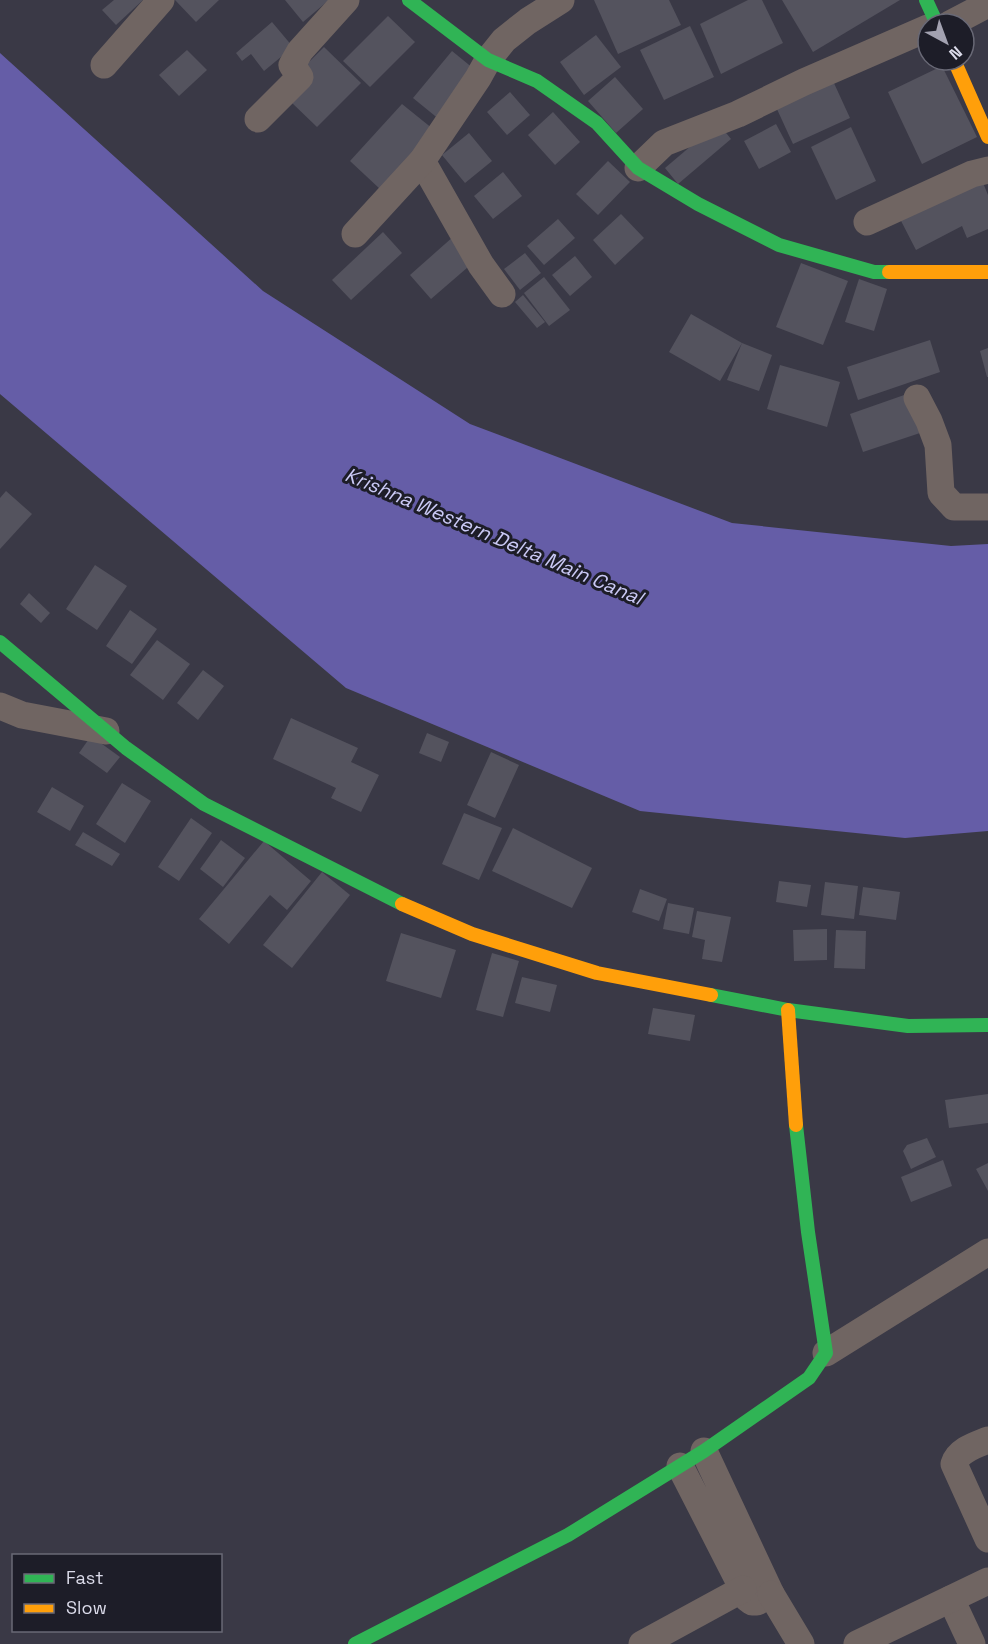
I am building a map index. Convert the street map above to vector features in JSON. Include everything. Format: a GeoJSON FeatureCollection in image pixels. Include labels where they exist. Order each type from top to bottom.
{"type":"FeatureCollection","features":[{"type":"Feature","properties":{"kind":"street"},"geometry":{"type":"LineString","coordinates":[[104,65],[161,0]]}},
{"type":"Feature","properties":{"kind":"street"},"geometry":{"type":"LineString","coordinates":[[258,119],[300,77],[292,65],[300,51],[346,0]]}},
{"type":"Feature","properties":{"kind":"street"},"geometry":{"type":"LineString","coordinates":[[409,0],[488,60],[537,81],[597,123],[638,168],[698,204],[779,245],[874,272],[988,272]]}},
{"type":"Feature","properties":{"kind":"street"},"geometry":{"type":"LineString","coordinates":[[355,234],[422,161],[488,60],[504,40],[561,0]]}},
{"type":"Feature","properties":{"kind":"street"},"geometry":{"type":"LineString","coordinates":[[973,12],[988,4]]}},
{"type":"Feature","properties":{"kind":"street"},"geometry":{"type":"LineString","coordinates":[[638,168],[664,143],[738,114],[804,82],[916,33]]}},
{"type":"Feature","properties":{"kind":"street"},"geometry":{"type":"LineString","coordinates":[[959,72],[988,137]]}},
{"type":"Feature","properties":{"kind":"street"},"geometry":{"type":"LineString","coordinates":[[422,161],[481,265],[502,294]]}},
{"type":"Feature","properties":{"kind":"street"},"geometry":{"type":"LineString","coordinates":[[867,222],[972,174],[988,170]]}},
{"type":"Feature","properties":{"kind":"street"},"geometry":{"type":"LineString","coordinates":[[917,398],[938,445],[941,493],[954,507],[988,507]]}},
{"type":"Feature","properties":{"kind":"street"},"geometry":{"type":"LineString","coordinates":[[0,642],[126,748],[204,804],[379,893],[472,934],[597,973],[788,1010],[908,1026],[988,1025]]}},
{"type":"Feature","properties":{"kind":"street"},"geometry":{"type":"LineString","coordinates":[[0,706],[22,715],[106,731]]}},
{"type":"Feature","properties":{"kind":"street"},"geometry":{"type":"LineString","coordinates":[[788,1010],[796,1127],[808,1232],[826,1353]]}},
{"type":"Feature","properties":{"kind":"street"},"geometry":{"type":"LineString","coordinates":[[355,1644],[568,1535],[680,1466],[808,1378],[826,1353],[988,1252]]}},
{"type":"Feature","properties":{"kind":"street"},"geometry":{"type":"LineString","coordinates":[[988,1440],[964,1451],[955,1458],[954,1464],[988,1539]]}},
{"type":"Feature","properties":{"kind":"street"},"geometry":{"type":"LineString","coordinates":[[704,1451],[771,1594],[801,1644]]}},
{"type":"Feature","properties":{"kind":"street"},"geometry":{"type":"LineString","coordinates":[[680,1466],[743,1589],[752,1602],[757,1602],[771,1594]]}},
{"type":"Feature","properties":{"kind":"street"},"geometry":{"type":"LineString","coordinates":[[857,1644],[988,1581]]}},
{"type":"Feature","properties":{"kind":"street"},"geometry":{"type":"LineString","coordinates":[[642,1644],[743,1589]]}},
{"type":"Feature","properties":{"kind":"street"},"geometry":{"type":"LineString","coordinates":[[951,1599],[972,1644]]}},
{"type":"Feature","properties":{"kind":"water","name":"Krishna Western Delta Main Canal"},"geometry":{"type":"Polygon","coordinates":[[[0,53],[263,291],[470,424],[732,523],[951,546],[988,544],[988,831],[905,838],[640,811],[346,688],[0,394],[0,53]]]}},
{"type":"Feature","properties":{"kind":"building"},"geometry":{"type":"Polygon","coordinates":[[[114,0],[143,0],[116,25],[102,10],[114,0]]]}},
{"type":"Feature","properties":{"kind":"building"},"geometry":{"type":"Polygon","coordinates":[[[175,0],[219,0],[196,22],[175,0]]]}},
{"type":"Feature","properties":{"kind":"building"},"geometry":{"type":"Polygon","coordinates":[[[285,0],[329,0],[303,22],[285,0]]]}},
{"type":"Feature","properties":{"kind":"building"},"geometry":{"type":"Polygon","coordinates":[[[594,0],[669,0],[681,25],[618,54],[594,0]]]}},
{"type":"Feature","properties":{"kind":"building"},"geometry":{"type":"Polygon","coordinates":[[[748,0],[762,0],[783,43],[721,74],[700,24],[748,0]]]}},
{"type":"Feature","properties":{"kind":"building"},"geometry":{"type":"Polygon","coordinates":[[[782,0],[900,0],[813,52],[782,0]]]}},
{"type":"Feature","properties":{"kind":"building"},"geometry":{"type":"Polygon","coordinates":[[[388,16],[415,42],[370,87],[343,61],[388,16]]]}},
{"type":"Feature","properties":{"kind":"building"},"geometry":{"type":"Polygon","coordinates":[[[272,22],[293,47],[264,71],[251,54],[242,61],[236,53],[272,22]]]}},
{"type":"Feature","properties":{"kind":"building"},"geometry":{"type":"Polygon","coordinates":[[[690,26],[714,77],[664,100],[640,50],[690,26]]]}},
{"type":"Feature","properties":{"kind":"building"},"geometry":{"type":"Polygon","coordinates":[[[596,35],[621,67],[584,95],[560,62],[596,35]]]}},
{"type":"Feature","properties":{"kind":"building"},"geometry":{"type":"Polygon","coordinates":[[[324,47],[361,83],[317,127],[290,101],[303,68],[324,47]]]}},
{"type":"Feature","properties":{"kind":"building"},"geometry":{"type":"Polygon","coordinates":[[[187,50],[207,70],[179,96],[159,75],[187,50]]]}},
{"type":"Feature","properties":{"kind":"building"},"geometry":{"type":"Polygon","coordinates":[[[452,51],[479,73],[440,120],[413,98],[452,51]]]}},
{"type":"Feature","properties":{"kind":"building"},"geometry":{"type":"Polygon","coordinates":[[[930,72],[945,72],[977,137],[922,164],[888,92],[930,72]]]}},
{"type":"Feature","properties":{"kind":"building"},"geometry":{"type":"Polygon","coordinates":[[[615,77],[643,109],[616,133],[588,101],[615,77]]]}},
{"type":"Feature","properties":{"kind":"building"},"geometry":{"type":"Polygon","coordinates":[[[833,81],[850,118],[793,144],[776,107],[833,81]]]}},
{"type":"Feature","properties":{"kind":"building"},"geometry":{"type":"Polygon","coordinates":[[[510,92],[530,115],[507,135],[487,112],[510,92]]]}},
{"type":"Feature","properties":{"kind":"building"},"geometry":{"type":"Polygon","coordinates":[[[402,104],[433,129],[380,189],[350,161],[402,104]]]}},
{"type":"Feature","properties":{"kind":"building"},"geometry":{"type":"Polygon","coordinates":[[[553,112],[580,142],[555,165],[528,135],[553,112]]]}},
{"type":"Feature","properties":{"kind":"building"},"geometry":{"type":"Polygon","coordinates":[[[718,123],[731,139],[678,184],[665,168],[718,123]]]}},
{"type":"Feature","properties":{"kind":"building"},"geometry":{"type":"Polygon","coordinates":[[[776,124],[791,152],[759,169],[744,141],[776,124]]]}},
{"type":"Feature","properties":{"kind":"building"},"geometry":{"type":"Polygon","coordinates":[[[851,127],[876,181],[836,200],[811,147],[851,127]]]}},
{"type":"Feature","properties":{"kind":"building"},"geometry":{"type":"Polygon","coordinates":[[[469,133],[492,161],[465,183],[442,155],[469,133]]]}},
{"type":"Feature","properties":{"kind":"building"},"geometry":{"type":"Polygon","coordinates":[[[608,161],[630,182],[598,215],[576,194],[608,161]]]}},
{"type":"Feature","properties":{"kind":"building"},"geometry":{"type":"Polygon","coordinates":[[[503,172],[522,196],[493,219],[474,196],[503,172]]]}},
{"type":"Feature","properties":{"kind":"building"},"geometry":{"type":"Polygon","coordinates":[[[981,178],[988,195],[988,229],[967,238],[962,226],[916,250],[899,217],[981,178]]]}},
{"type":"Feature","properties":{"kind":"building"},"geometry":{"type":"Polygon","coordinates":[[[621,214],[644,238],[615,265],[593,240],[621,214]]]}},
{"type":"Feature","properties":{"kind":"building"},"geometry":{"type":"Polygon","coordinates":[[[558,219],[575,238],[544,265],[527,246],[558,219]]]}},
{"type":"Feature","properties":{"kind":"building"},"geometry":{"type":"Polygon","coordinates":[[[383,232],[402,253],[351,300],[332,280],[383,232]]]}},
{"type":"Feature","properties":{"kind":"building"},"geometry":{"type":"Polygon","coordinates":[[[454,236],[475,261],[431,299],[410,275],[454,236]]]}},
{"type":"Feature","properties":{"kind":"building"},"geometry":{"type":"Polygon","coordinates":[[[525,253],[541,273],[520,290],[504,269],[525,253]]]}},
{"type":"Feature","properties":{"kind":"building"},"geometry":{"type":"Polygon","coordinates":[[[575,256],[592,277],[570,296],[552,275],[575,256]]]}},
{"type":"Feature","properties":{"kind":"building"},"geometry":{"type":"Polygon","coordinates":[[[801,263],[848,281],[823,345],[776,327],[801,263]]]}},
{"type":"Feature","properties":{"kind":"building"},"geometry":{"type":"Polygon","coordinates":[[[544,277],[570,310],[549,326],[524,293],[544,277]]]}},
{"type":"Feature","properties":{"kind":"building"},"geometry":{"type":"Polygon","coordinates":[[[859,279],[887,289],[874,331],[845,322],[859,279]]]}},
{"type":"Feature","properties":{"kind":"building"},"geometry":{"type":"Polygon","coordinates":[[[523,295],[545,322],[537,328],[515,302],[523,295]]]}},
{"type":"Feature","properties":{"kind":"building"},"geometry":{"type":"Polygon","coordinates":[[[691,314],[742,343],[720,381],[669,352],[691,314]]]}},
{"type":"Feature","properties":{"kind":"building"},"geometry":{"type":"Polygon","coordinates":[[[930,340],[940,372],[858,400],[847,367],[930,340]]]}},
{"type":"Feature","properties":{"kind":"building"},"geometry":{"type":"Polygon","coordinates":[[[742,343],[772,355],[759,391],[727,380],[742,343]]]}},
{"type":"Feature","properties":{"kind":"building"},"geometry":{"type":"Polygon","coordinates":[[[988,348],[988,377],[987,377],[980,351],[988,348]]]}},
{"type":"Feature","properties":{"kind":"building"},"geometry":{"type":"Polygon","coordinates":[[[780,365],[840,382],[827,427],[767,409],[780,365]]]}},
{"type":"Feature","properties":{"kind":"building"},"geometry":{"type":"Polygon","coordinates":[[[907,394],[920,433],[863,452],[850,414],[907,394]]]}},
{"type":"Feature","properties":{"kind":"building"},"geometry":{"type":"Polygon","coordinates":[[[6,491],[32,514],[0,549],[0,498],[6,491]]]}},
{"type":"Feature","properties":{"kind":"building"},"geometry":{"type":"Polygon","coordinates":[[[95,565],[127,586],[97,630],[66,609],[95,565]]]}},
{"type":"Feature","properties":{"kind":"building"},"geometry":{"type":"Polygon","coordinates":[[[29,593],[50,613],[41,623],[20,604],[29,593]]]}},
{"type":"Feature","properties":{"kind":"building"},"geometry":{"type":"Polygon","coordinates":[[[130,610],[157,629],[132,664],[106,646],[130,610]]]}},
{"type":"Feature","properties":{"kind":"building"},"geometry":{"type":"Polygon","coordinates":[[[157,640],[190,664],[163,700],[130,675],[157,640]]]}},
{"type":"Feature","properties":{"kind":"building"},"geometry":{"type":"Polygon","coordinates":[[[203,670],[224,686],[198,720],[177,703],[203,670]]]}},
{"type":"Feature","properties":{"kind":"building"},"geometry":{"type":"Polygon","coordinates":[[[291,718],[358,748],[351,762],[379,775],[361,812],[331,798],[336,788],[273,759],[291,718]]]}},
{"type":"Feature","properties":{"kind":"building"},"geometry":{"type":"Polygon","coordinates":[[[427,733],[449,742],[441,762],[419,753],[427,733]]]}},
{"type":"Feature","properties":{"kind":"building"},"geometry":{"type":"Polygon","coordinates":[[[91,736],[120,757],[107,773],[79,753],[91,736]]]}},
{"type":"Feature","properties":{"kind":"building"},"geometry":{"type":"Polygon","coordinates":[[[491,752],[519,765],[495,818],[467,805],[491,752]]]}},
{"type":"Feature","properties":{"kind":"building"},"geometry":{"type":"Polygon","coordinates":[[[122,783],[151,801],[125,843],[96,824],[122,783]]]}},
{"type":"Feature","properties":{"kind":"building"},"geometry":{"type":"Polygon","coordinates":[[[52,787],[84,806],[70,831],[37,812],[52,787]]]}},
{"type":"Feature","properties":{"kind":"building"},"geometry":{"type":"Polygon","coordinates":[[[464,813],[502,828],[479,880],[442,864],[464,813]]]}},
{"type":"Feature","properties":{"kind":"building"},"geometry":{"type":"Polygon","coordinates":[[[191,818],[212,833],[179,881],[158,867],[191,818]]]}},
{"type":"Feature","properties":{"kind":"building"},"geometry":{"type":"Polygon","coordinates":[[[513,828],[592,868],[572,908],[492,871],[513,828]]]}},
{"type":"Feature","properties":{"kind":"building"},"geometry":{"type":"Polygon","coordinates":[[[83,832],[120,854],[112,866],[75,845],[83,832]]]}},
{"type":"Feature","properties":{"kind":"building"},"geometry":{"type":"Polygon","coordinates":[[[221,840],[245,858],[223,887],[200,869],[221,840]]]}},
{"type":"Feature","properties":{"kind":"building"},"geometry":{"type":"Polygon","coordinates":[[[264,841],[311,881],[287,910],[270,895],[229,944],[199,919],[264,841]]]}},
{"type":"Feature","properties":{"kind":"building"},"geometry":{"type":"Polygon","coordinates":[[[322,872],[350,895],[292,968],[263,945],[322,872]]]}},
{"type":"Feature","properties":{"kind":"building"},"geometry":{"type":"Polygon","coordinates":[[[779,881],[811,885],[807,907],[776,902],[779,881]]]}},
{"type":"Feature","properties":{"kind":"building"},"geometry":{"type":"Polygon","coordinates":[[[825,882],[858,886],[854,919],[821,915],[825,882]]]}},
{"type":"Feature","properties":{"kind":"building"},"geometry":{"type":"Polygon","coordinates":[[[863,887],[900,892],[896,920],[859,915],[863,887]]]}},
{"type":"Feature","properties":{"kind":"building"},"geometry":{"type":"Polygon","coordinates":[[[640,889],[667,899],[659,921],[632,912],[640,889]]]}},
{"type":"Feature","properties":{"kind":"building"},"geometry":{"type":"Polygon","coordinates":[[[668,903],[694,908],[689,934],[663,929],[668,903]]]}},
{"type":"Feature","properties":{"kind":"building"},"geometry":{"type":"Polygon","coordinates":[[[697,911],[731,917],[722,962],[702,959],[705,940],[692,937],[697,911]]]}},
{"type":"Feature","properties":{"kind":"building"},"geometry":{"type":"Polygon","coordinates":[[[827,929],[827,960],[794,961],[793,930],[827,929]]]}},
{"type":"Feature","properties":{"kind":"building"},"geometry":{"type":"Polygon","coordinates":[[[836,930],[866,931],[865,969],[834,968],[836,930]]]}},
{"type":"Feature","properties":{"kind":"building"},"geometry":{"type":"Polygon","coordinates":[[[401,933],[456,950],[441,998],[386,981],[401,933]]]}},
{"type":"Feature","properties":{"kind":"building"},"geometry":{"type":"Polygon","coordinates":[[[492,953],[519,961],[503,1017],[476,1010],[492,953]]]}},
{"type":"Feature","properties":{"kind":"building"},"geometry":{"type":"Polygon","coordinates":[[[522,977],[557,985],[550,1012],[515,1003],[522,977]]]}},
{"type":"Feature","properties":{"kind":"building"},"geometry":{"type":"Polygon","coordinates":[[[653,1008],[695,1015],[690,1041],[648,1034],[653,1008]]]}},
{"type":"Feature","properties":{"kind":"building"},"geometry":{"type":"Polygon","coordinates":[[[988,1094],[988,1123],[949,1128],[945,1100],[988,1094]]]}},
{"type":"Feature","properties":{"kind":"building"},"geometry":{"type":"Polygon","coordinates":[[[927,1138],[936,1157],[911,1169],[903,1151],[907,1145],[927,1138]]]}},
{"type":"Feature","properties":{"kind":"building"},"geometry":{"type":"Polygon","coordinates":[[[943,1160],[952,1186],[911,1202],[901,1177],[943,1160]]]}},
{"type":"Feature","properties":{"kind":"building"},"geometry":{"type":"Polygon","coordinates":[[[988,1163],[988,1191],[976,1169],[988,1163]]]}},
{"type":"Feature","properties":{"kind":"traffic: fast"},"geometry":{"type":"LineString","coordinates":[[409,0],[488,60],[537,81],[597,123],[638,168],[698,204],[779,245],[874,272],[889,272]]}},
{"type":"Feature","properties":{"kind":"traffic: fast"},"geometry":{"type":"LineString","coordinates":[[926,0],[932,12]]}},
{"type":"Feature","properties":{"kind":"traffic: fast"},"geometry":{"type":"LineString","coordinates":[[0,642],[126,748],[204,804],[402,904]]}},
{"type":"Feature","properties":{"kind":"traffic: fast"},"geometry":{"type":"LineString","coordinates":[[711,995],[788,1010],[908,1026],[988,1025]]}},
{"type":"Feature","properties":{"kind":"traffic: fast"},"geometry":{"type":"LineString","coordinates":[[355,1644],[568,1535],[704,1451],[809,1378],[826,1353],[808,1232],[796,1125]]}},
{"type":"Feature","properties":{"kind":"traffic: slow"},"geometry":{"type":"LineString","coordinates":[[959,72],[988,137]]}},
{"type":"Feature","properties":{"kind":"traffic: slow"},"geometry":{"type":"LineString","coordinates":[[889,272],[988,272]]}},
{"type":"Feature","properties":{"kind":"traffic: slow"},"geometry":{"type":"LineString","coordinates":[[402,904],[472,934],[597,973],[711,995]]}},
{"type":"Feature","properties":{"kind":"traffic: slow"},"geometry":{"type":"LineString","coordinates":[[788,1010],[796,1125]]}}]}
